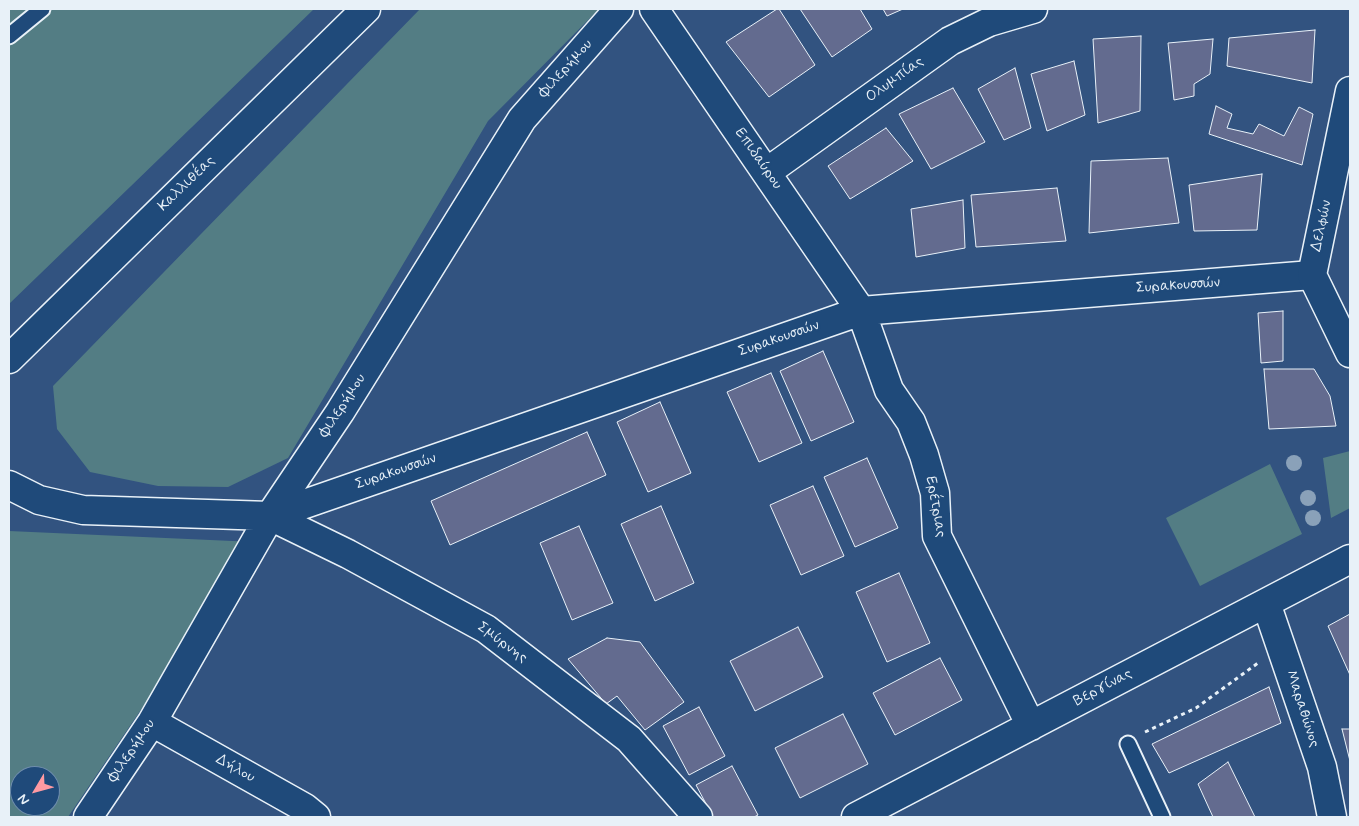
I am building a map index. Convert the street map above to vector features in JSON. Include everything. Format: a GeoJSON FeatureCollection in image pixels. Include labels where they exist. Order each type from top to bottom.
{"type":"FeatureCollection","features":[{"type":"Feature","properties":{"kind":"street","name":"Καλλιθέας"},"geometry":{"type":"LineString","coordinates":[[9,359],[366,9]]}},
{"type":"Feature","properties":{"kind":"street","name":"Φιλερήμου"},"geometry":{"type":"LineString","coordinates":[[88,817],[152,722],[270,516],[340,412],[522,119],[618,9]]}},
{"type":"Feature","properties":{"kind":"street","name":"Επιδαύρου"},"geometry":{"type":"LineString","coordinates":[[654,9],[861,311]]}},
{"type":"Feature","properties":{"kind":"street","name":"Ολυμπίας"},"geometry":{"type":"LineString","coordinates":[[767,172],[950,41],[989,22],[1032,9]]}},
{"type":"Feature","properties":{"kind":"street","name":"Δελφών"},"geometry":{"type":"LineString","coordinates":[[1312,275],[1350,91]]}},
{"type":"Feature","properties":{"kind":"street","name":"Συρακουσσών"},"geometry":{"type":"LineString","coordinates":[[270,516],[861,311],[1312,275]]}},
{"type":"Feature","properties":{"kind":"street"},"geometry":{"type":"LineString","coordinates":[[1312,275],[1350,353]]}},
{"type":"Feature","properties":{"kind":"street","name":"Ερέτριας"},"geometry":{"type":"LineString","coordinates":[[861,311],[889,390],[911,422],[924,455],[935,494],[937,536],[1030,726]]}},
{"type":"Feature","properties":{"kind":"street"},"geometry":{"type":"LineString","coordinates":[[9,485],[39,500],[83,510],[270,516]]}},
{"type":"Feature","properties":{"kind":"street","name":"Σμύρνης"},"geometry":{"type":"LineString","coordinates":[[270,516],[348,554],[486,629],[629,739],[698,817]]}},
{"type":"Feature","properties":{"kind":"street","name":"Βεργίνας"},"geometry":{"type":"LineString","coordinates":[[856,817],[1350,559]]}},
{"type":"Feature","properties":{"kind":"street","name":"Μαραθώνος"},"geometry":{"type":"LineString","coordinates":[[1266,603],[1322,767],[1332,817]]}},
{"type":"Feature","properties":{"kind":"street","name":"Δήλου"},"geometry":{"type":"LineString","coordinates":[[152,722],[305,808],[316,817]]}},
{"type":"Feature","properties":{"kind":"lane"},"geometry":{"type":"LineString","coordinates":[[9,36],[42,9]]}},
{"type":"Feature","properties":{"kind":"lane"},"geometry":{"type":"LineString","coordinates":[[1128,744],[1162,817]]}},
{"type":"Feature","properties":{"kind":"path"},"geometry":{"type":"LineString","coordinates":[[1150,728],[1196,708],[1282,646]]}},
{"type":"Feature","properties":{"kind":"green space"},"geometry":{"type":"Polygon","coordinates":[[[9,9],[314,9],[9,304],[9,9]]]}},
{"type":"Feature","properties":{"kind":"green space"},"geometry":{"type":"Polygon","coordinates":[[[420,9],[599,9],[488,121],[288,458],[228,487],[158,486],[90,472],[57,429],[53,386],[420,9]]]}},
{"type":"Feature","properties":{"kind":"green space"},"geometry":{"type":"Polygon","coordinates":[[[1350,451],[1350,508],[1331,518],[1323,458],[1350,451]]]}},
{"type":"Feature","properties":{"kind":"green space"},"geometry":{"type":"Polygon","coordinates":[[[1270,464],[1302,534],[1200,586],[1166,518],[1270,464]]]}},
{"type":"Feature","properties":{"kind":"green space"},"geometry":{"type":"Polygon","coordinates":[[[9,531],[255,542],[68,817],[9,817],[9,531]]]}},
{"type":"Feature","properties":{"kind":"building"},"geometry":{"type":"Polygon","coordinates":[[[779,9],[815,65],[769,97],[726,42],[779,9]]]}},
{"type":"Feature","properties":{"kind":"building"},"geometry":{"type":"Polygon","coordinates":[[[800,9],[860,9],[872,29],[832,57],[800,9]]]}},
{"type":"Feature","properties":{"kind":"building"},"geometry":{"type":"Polygon","coordinates":[[[883,9],[903,9],[887,16],[883,9]]]}},
{"type":"Feature","properties":{"kind":"building"},"geometry":{"type":"Polygon","coordinates":[[[1315,30],[1312,83],[1227,66],[1229,38],[1315,30]]]}},
{"type":"Feature","properties":{"kind":"building"},"geometry":{"type":"Polygon","coordinates":[[[1141,36],[1140,111],[1098,123],[1093,39],[1141,36]]]}},
{"type":"Feature","properties":{"kind":"building"},"geometry":{"type":"Polygon","coordinates":[[[1213,39],[1210,74],[1194,84],[1194,96],[1174,100],[1168,43],[1213,39]]]}},
{"type":"Feature","properties":{"kind":"building"},"geometry":{"type":"Polygon","coordinates":[[[1074,61],[1085,115],[1047,131],[1031,74],[1074,61]]]}},
{"type":"Feature","properties":{"kind":"building"},"geometry":{"type":"Polygon","coordinates":[[[1015,68],[1031,128],[1004,140],[978,89],[1015,68]]]}},
{"type":"Feature","properties":{"kind":"building"},"geometry":{"type":"Polygon","coordinates":[[[953,88],[985,142],[931,169],[899,114],[953,88]]]}},
{"type":"Feature","properties":{"kind":"building"},"geometry":{"type":"Polygon","coordinates":[[[1216,106],[1232,114],[1227,128],[1253,134],[1259,124],[1284,136],[1299,107],[1313,114],[1302,165],[1209,134],[1216,106]]]}},
{"type":"Feature","properties":{"kind":"building"},"geometry":{"type":"Polygon","coordinates":[[[886,128],[913,161],[850,199],[828,166],[886,128]]]}},
{"type":"Feature","properties":{"kind":"building"},"geometry":{"type":"Polygon","coordinates":[[[1168,158],[1179,223],[1089,233],[1091,161],[1168,158]]]}},
{"type":"Feature","properties":{"kind":"building"},"geometry":{"type":"Polygon","coordinates":[[[1262,174],[1257,230],[1194,231],[1189,185],[1262,174]]]}},
{"type":"Feature","properties":{"kind":"building"},"geometry":{"type":"Polygon","coordinates":[[[1057,188],[1066,241],[976,247],[971,195],[1057,188]]]}},
{"type":"Feature","properties":{"kind":"building"},"geometry":{"type":"Polygon","coordinates":[[[963,200],[965,248],[916,257],[911,209],[963,200]]]}},
{"type":"Feature","properties":{"kind":"building"},"geometry":{"type":"Polygon","coordinates":[[[1283,311],[1283,361],[1261,363],[1258,313],[1283,311]]]}},
{"type":"Feature","properties":{"kind":"building"},"geometry":{"type":"Polygon","coordinates":[[[823,351],[854,422],[811,441],[780,371],[823,351]]]}},
{"type":"Feature","properties":{"kind":"building"},"geometry":{"type":"Polygon","coordinates":[[[1264,369],[1314,369],[1330,396],[1336,426],[1269,429],[1264,369]]]}},
{"type":"Feature","properties":{"kind":"building"},"geometry":{"type":"Polygon","coordinates":[[[771,373],[802,443],[759,462],[727,392],[771,373]]]}},
{"type":"Feature","properties":{"kind":"building"},"geometry":{"type":"Polygon","coordinates":[[[660,402],[691,473],[648,492],[617,422],[660,402]]]}},
{"type":"Feature","properties":{"kind":"building"},"geometry":{"type":"Polygon","coordinates":[[[587,432],[606,475],[450,545],[431,501],[587,432]]]}},
{"type":"Feature","properties":{"kind":"building"},"geometry":{"type":"Polygon","coordinates":[[[867,458],[898,528],[855,547],[824,477],[867,458]]]}},
{"type":"Feature","properties":{"kind":"building"},"geometry":{"type":"Polygon","coordinates":[[[813,486],[844,556],[801,575],[770,505],[813,486]]]}},
{"type":"Feature","properties":{"kind":"building"},"geometry":{"type":"Polygon","coordinates":[[[661,506],[694,583],[655,601],[621,524],[661,506]]]}},
{"type":"Feature","properties":{"kind":"building"},"geometry":{"type":"Polygon","coordinates":[[[579,526],[613,603],[572,620],[540,543],[579,526]]]}},
{"type":"Feature","properties":{"kind":"building"},"geometry":{"type":"Polygon","coordinates":[[[899,573],[930,643],[887,662],[856,592],[899,573]]]}},
{"type":"Feature","properties":{"kind":"building"},"geometry":{"type":"Polygon","coordinates":[[[1350,614],[1350,675],[1328,626],[1350,614]]]}},
{"type":"Feature","properties":{"kind":"building"},"geometry":{"type":"Polygon","coordinates":[[[798,627],[823,677],[755,711],[730,661],[798,627]]]}},
{"type":"Feature","properties":{"kind":"building"},"geometry":{"type":"Polygon","coordinates":[[[607,638],[640,642],[684,702],[645,730],[617,696],[606,704],[568,659],[607,638]]]}},
{"type":"Feature","properties":{"kind":"building"},"geometry":{"type":"Polygon","coordinates":[[[940,658],[962,700],[895,735],[873,693],[940,658]]]}},
{"type":"Feature","properties":{"kind":"building"},"geometry":{"type":"Polygon","coordinates":[[[1269,687],[1281,723],[1169,773],[1152,744],[1269,687]]]}},
{"type":"Feature","properties":{"kind":"building"},"geometry":{"type":"Polygon","coordinates":[[[699,707],[725,756],[689,775],[663,726],[699,707]]]}},
{"type":"Feature","properties":{"kind":"building"},"geometry":{"type":"Polygon","coordinates":[[[843,714],[868,764],[800,798],[775,748],[843,714]]]}},
{"type":"Feature","properties":{"kind":"building"},"geometry":{"type":"Polygon","coordinates":[[[1342,729],[1350,729],[1350,761],[1342,729]]]}},
{"type":"Feature","properties":{"kind":"building"},"geometry":{"type":"Polygon","coordinates":[[[1228,762],[1255,817],[1213,817],[1198,784],[1228,762]]]}},
{"type":"Feature","properties":{"kind":"building"},"geometry":{"type":"Polygon","coordinates":[[[732,766],[758,815],[754,817],[713,817],[696,785],[732,766]]]}}]}
